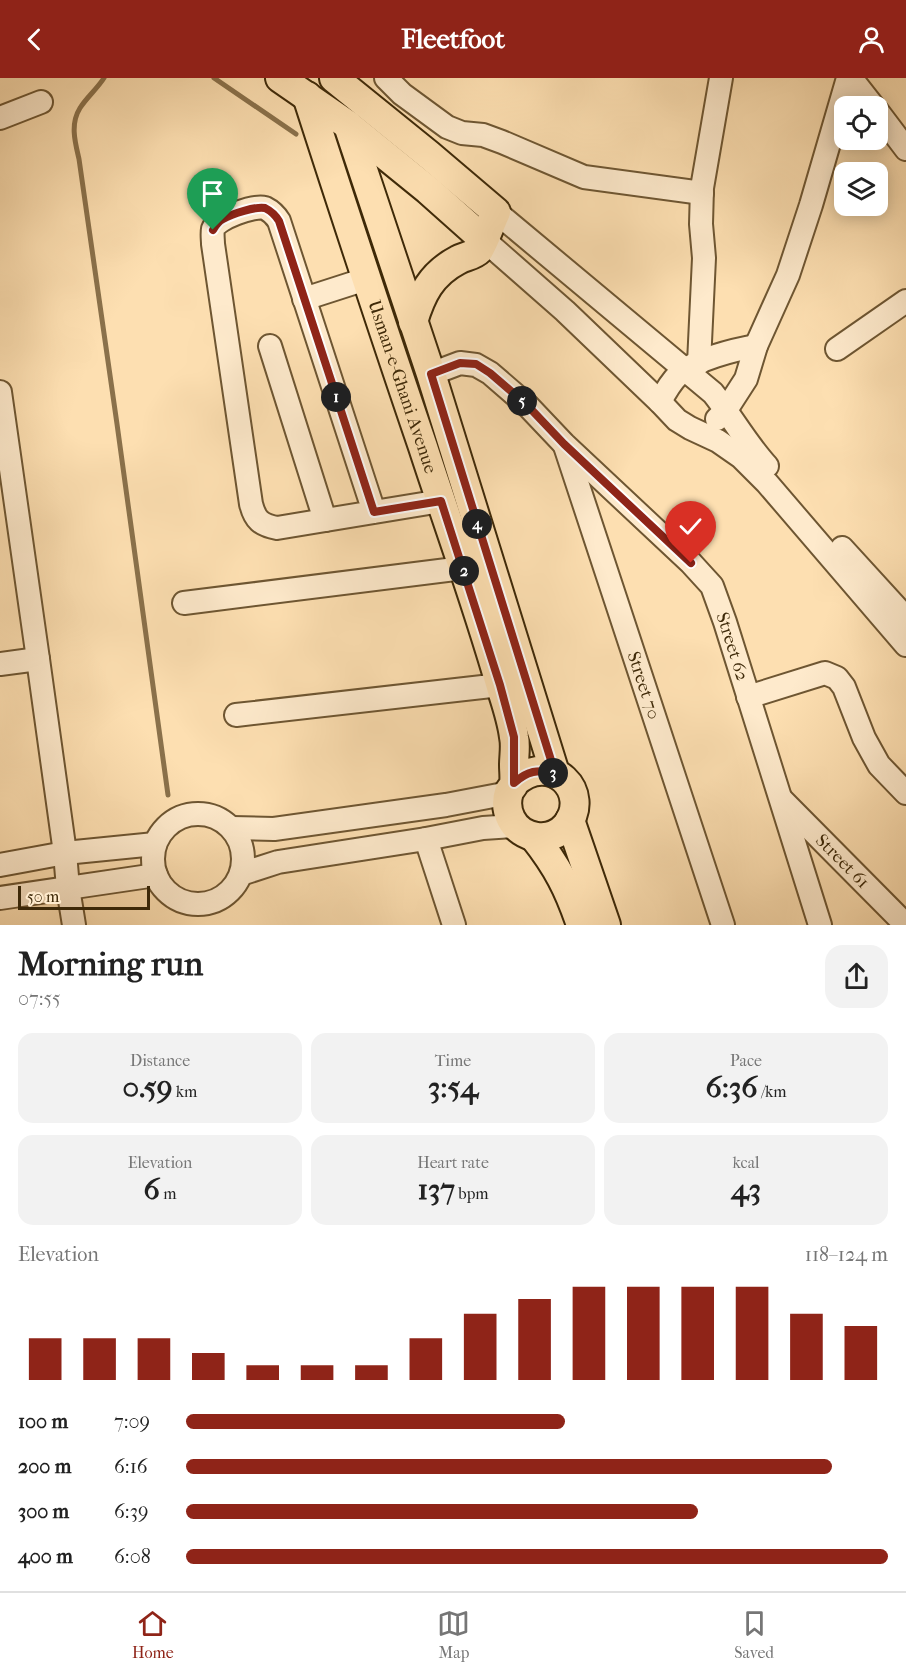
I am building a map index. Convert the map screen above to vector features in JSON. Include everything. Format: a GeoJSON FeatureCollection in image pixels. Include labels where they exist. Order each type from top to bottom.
{"type":"FeatureCollection","features":[{"type":"Feature","properties":{"kind":"main road"},"geometry":{"type":"LineString","coordinates":[[280,78],[348,125],[428,190],[483,239]]}},
{"type":"Feature","properties":{"kind":"main road"},"geometry":{"type":"LineString","coordinates":[[334,78],[496,212],[481,248],[473,255],[458,260],[437,274],[426,288],[413,322]]}},
{"type":"Feature","properties":{"kind":"main road","name":"Usman-e-Ghani Avenue"},"geometry":{"type":"LineString","coordinates":[[307,96],[500,685],[514,737],[511,788]]}},
{"type":"Feature","properties":{"kind":"main road","name":"Usman-e-Ghani Avenue"},"geometry":{"type":"LineString","coordinates":[[348,125],[431,374],[555,773]]}},
{"type":"Feature","properties":{"kind":"main road"},"geometry":{"type":"LineString","coordinates":[[524,831],[544,838],[564,829],[570,820],[573,812],[573,794],[569,785],[555,773],[544,770],[533,771],[522,776],[511,788],[507,805],[509,816],[524,831],[550,857],[573,901],[581,925]]}},
{"type":"Feature","properties":{"kind":"main road"},"geometry":{"type":"LineString","coordinates":[[570,820],[606,925]]}},
{"type":"Feature","properties":{"kind":"street"},"geometry":{"type":"LineString","coordinates":[[386,78],[402,94],[447,127],[462,133],[483,135],[584,177],[702,193]]}},
{"type":"Feature","properties":{"kind":"street"},"geometry":{"type":"LineString","coordinates":[[692,367],[704,258],[701,224],[702,193],[721,78]]}},
{"type":"Feature","properties":{"kind":"street"},"geometry":{"type":"LineString","coordinates":[[850,78],[865,96]]}},
{"type":"Feature","properties":{"kind":"street"},"geometry":{"type":"LineString","coordinates":[[699,431],[710,425],[726,410],[746,380],[756,346],[788,275],[850,78]]}},
{"type":"Feature","properties":{"kind":"street"},"geometry":{"type":"LineString","coordinates":[[0,118],[41,102]]}},
{"type":"Feature","properties":{"kind":"street"},"geometry":{"type":"LineString","coordinates":[[888,125],[906,149]]}},
{"type":"Feature","properties":{"kind":"street"},"geometry":{"type":"LineString","coordinates":[[374,512],[279,221],[275,215],[264,208],[255,208],[221,219],[213,230],[213,244],[253,513],[258,520],[267,526],[277,528],[441,501]]}},
{"type":"Feature","properties":{"kind":"street"},"geometry":{"type":"LineString","coordinates":[[496,212],[692,367],[726,410],[751,448],[906,618]]}},
{"type":"Feature","properties":{"kind":"street"},"geometry":{"type":"LineString","coordinates":[[483,239],[565,311],[677,420],[718,441],[741,457],[767,483],[906,645]]}},
{"type":"Feature","properties":{"kind":"street"},"geometry":{"type":"LineString","coordinates":[[304,299],[366,279]]}},
{"type":"Feature","properties":{"kind":"street"},"geometry":{"type":"LineString","coordinates":[[837,349],[906,301]]}},
{"type":"Feature","properties":{"kind":"street"},"geometry":{"type":"LineString","coordinates":[[270,346],[325,520]]}},
{"type":"Feature","properties":{"kind":"street"},"geometry":{"type":"LineString","coordinates":[[660,402],[670,384],[692,367],[738,350],[756,346]]}},
{"type":"Feature","properties":{"kind":"street","name":"Street 62"},"geometry":{"type":"LineString","coordinates":[[431,374],[460,363],[476,364],[490,373],[527,405],[564,444],[691,563],[712,586],[820,925]]}},
{"type":"Feature","properties":{"kind":"street"},"geometry":{"type":"LineString","coordinates":[[0,392],[5,460],[38,659],[74,925]]}},
{"type":"Feature","properties":{"kind":"street","name":"Street 70"},"geometry":{"type":"LineString","coordinates":[[564,444],[723,925]]}},
{"type":"Feature","properties":{"kind":"street"},"geometry":{"type":"LineString","coordinates":[[184,603],[463,568]]}},
{"type":"Feature","properties":{"kind":"street"},"geometry":{"type":"LineString","coordinates":[[0,664],[38,659]]}},
{"type":"Feature","properties":{"kind":"street"},"geometry":{"type":"LineString","coordinates":[[748,697],[825,673],[837,678],[844,687],[864,738],[879,765],[906,793]]}},
{"type":"Feature","properties":{"kind":"street"},"geometry":{"type":"LineString","coordinates":[[236,715],[500,685]]}},
{"type":"Feature","properties":{"kind":"street"},"geometry":{"type":"LineString","coordinates":[[232,828],[274,829],[446,805],[511,788]]}},
{"type":"Feature","properties":{"kind":"street","name":"Street 61"},"geometry":{"type":"LineString","coordinates":[[779,796],[906,925]]}},
{"type":"Feature","properties":{"kind":"street"},"geometry":{"type":"LineString","coordinates":[[189,814],[212,816],[232,828],[240,842],[243,858],[241,873],[234,886],[225,895],[212,902],[199,904],[185,902],[162,887],[156,875],[153,859],[155,844],[162,830],[174,820],[189,814]]}},
{"type":"Feature","properties":{"kind":"street"},"geometry":{"type":"LineString","coordinates":[[241,873],[278,862],[483,828],[524,831]]}},
{"type":"Feature","properties":{"kind":"street"},"geometry":{"type":"LineString","coordinates":[[426,839],[454,925]]}},
{"type":"Feature","properties":{"kind":"street"},"geometry":{"type":"LineString","coordinates":[[0,865],[65,853],[155,844]]}},
{"type":"Feature","properties":{"kind":"street"},"geometry":{"type":"LineString","coordinates":[[0,898],[156,875]]}},
{"type":"Feature","properties":{"kind":"waterway"},"geometry":{"type":"LineString","coordinates":[[104,78],[80,108],[75,120],[74,133],[168,795]]}},
{"type":"Feature","properties":{"kind":"waterway"},"geometry":{"type":"LineString","coordinates":[[214,78],[296,134]]}},
{"type":"Feature","properties":{"kind":"route"},"geometry":{"type":"LineString","coordinates":[[213,230],[221,219],[255,208],[264,208],[275,215],[279,221],[374,512],[441,501],[500,685],[514,737],[514,783],[533,771],[544,770],[555,773],[431,374],[460,363],[476,364],[490,373],[527,405],[564,444],[691,563]]}}]}
